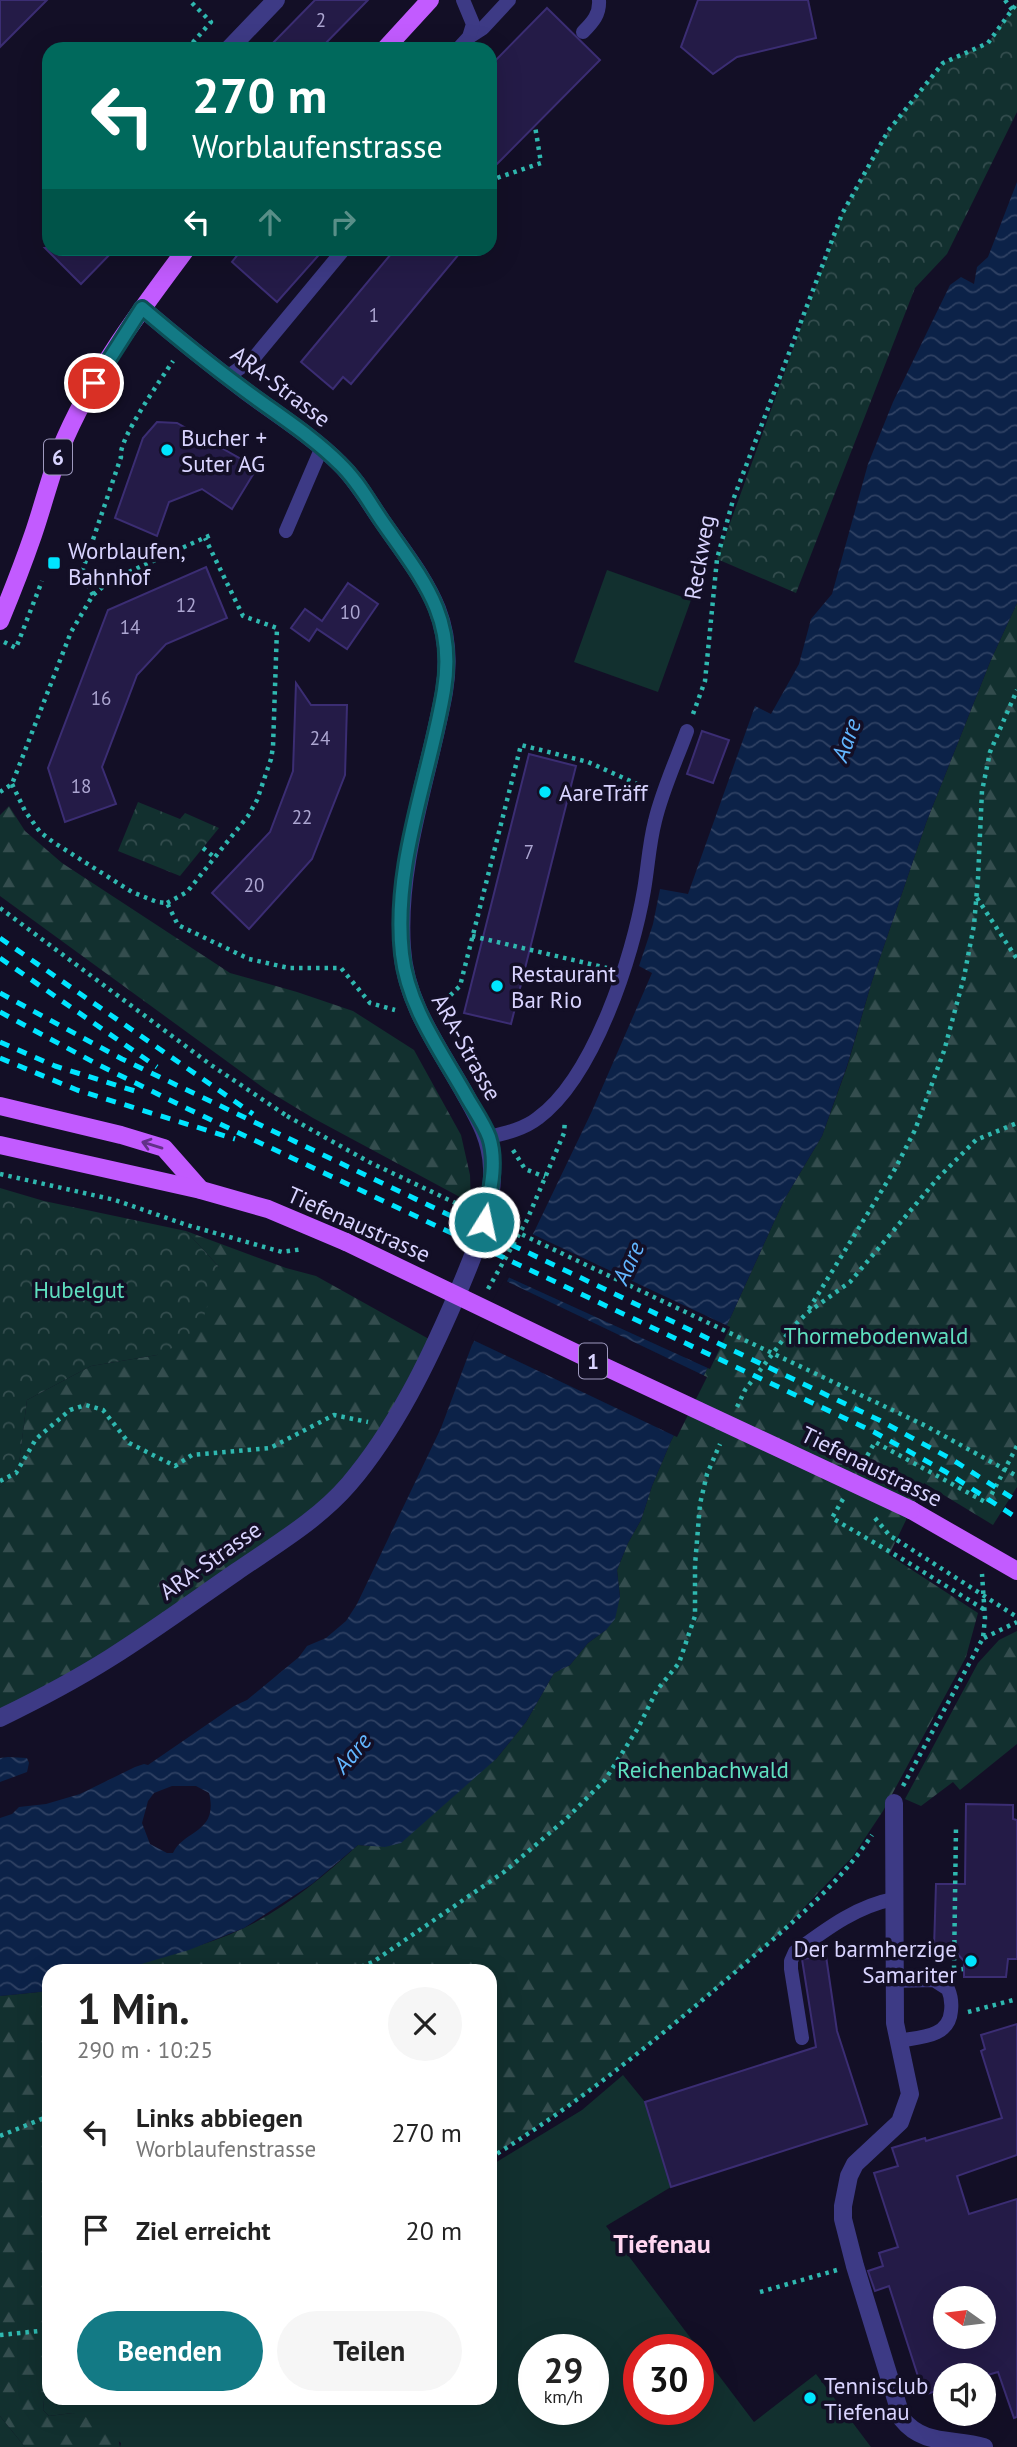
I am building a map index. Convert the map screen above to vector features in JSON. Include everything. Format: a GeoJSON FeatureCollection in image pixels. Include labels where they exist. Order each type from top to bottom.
{"type":"FeatureCollection","features":[{"type":"Feature","properties":{"kind":"main road"},"geometry":{"type":"LineString","coordinates":[[391,42],[430,0]]}},
{"type":"Feature","properties":{"kind":"main road","name":"6"},"geometry":{"type":"LineString","coordinates":[[0,621],[33,535],[62,447],[94,383],[142,308],[181,256]]}},
{"type":"Feature","properties":{"kind":"main road"},"geometry":{"type":"LineString","coordinates":[[0,1106],[164,1148],[201,1190]]}},
{"type":"Feature","properties":{"kind":"main road","name":"Tiefenaustrasse"},"geometry":{"type":"LineString","coordinates":[[0,1145],[201,1190],[268,1209],[306,1224],[911,1510],[1017,1571]]}},
{"type":"Feature","properties":{"kind":"street"},"geometry":{"type":"LineString","coordinates":[[236,42],[276,0]]}},
{"type":"Feature","properties":{"kind":"street","name":"ARA-Strasse"},"geometry":{"type":"LineString","coordinates":[[0,1718],[108,1659],[308,1522],[348,1485],[390,1427],[436,1343],[484,1222],[493,1173],[489,1138],[420,1017],[407,985],[402,953],[405,867],[444,688],[445,634],[437,609],[423,578],[356,481],[322,447],[227,377],[142,308]]}},
{"type":"Feature","properties":{"kind":"street"},"geometry":{"type":"LineString","coordinates":[[894,1803],[894,1981],[898,2041],[910,2094],[904,2114],[894,2128],[855,2164],[845,2191],[843,2219],[902,2420],[925,2438],[984,2447]]}},
{"type":"Feature","properties":{"kind":"lane"},"geometry":{"type":"LineString","coordinates":[[463,0],[473,24],[469,37]]}},
{"type":"Feature","properties":{"kind":"lane"},"geometry":{"type":"LineString","coordinates":[[464,42],[483,28],[509,0]]}},
{"type":"Feature","properties":{"kind":"lane"},"geometry":{"type":"LineString","coordinates":[[583,32],[600,9],[599,0]]}},
{"type":"Feature","properties":{"kind":"lane"},"geometry":{"type":"LineString","coordinates":[[227,377],[253,359],[338,256]]}},
{"type":"Feature","properties":{"kind":"lane"},"geometry":{"type":"LineString","coordinates":[[286,531],[322,447]]}},
{"type":"Feature","properties":{"kind":"lane"},"geometry":{"type":"LineString","coordinates":[[489,1138],[520,1129],[537,1120],[552,1107],[569,1085],[602,1026],[638,920],[650,841],[687,731]]}},
{"type":"Feature","properties":{"kind":"lane"},"geometry":{"type":"LineString","coordinates":[[802,2038],[791,1969],[795,1952],[849,1915],[878,1902],[894,1899]]}},
{"type":"Feature","properties":{"kind":"lane"},"geometry":{"type":"LineString","coordinates":[[894,1981],[940,1982],[950,1995],[951,2017],[943,2030],[937,2034],[898,2041]]}},
{"type":"Feature","properties":{"kind":"path"},"geometry":{"type":"LineString","coordinates":[[189,0],[211,22],[193,42]]}},
{"type":"Feature","properties":{"kind":"path"},"geometry":{"type":"LineString","coordinates":[[1005,0],[1013,11]]}},
{"type":"Feature","properties":{"kind":"path","name":"Reckweg"},"geometry":{"type":"LineString","coordinates":[[687,731],[705,681],[717,559],[733,499],[842,214],[888,131],[943,63],[988,43],[1017,4]]}},
{"type":"Feature","properties":{"kind":"path"},"geometry":{"type":"LineString","coordinates":[[497,178],[541,163],[534,126]]}},
{"type":"Feature","properties":{"kind":"path"},"geometry":{"type":"LineString","coordinates":[[93,595],[84,578],[83,569],[121,457],[120,450],[163,376]]}},
{"type":"Feature","properties":{"kind":"path"},"geometry":{"type":"LineString","coordinates":[[0,792],[12,784],[71,632],[93,595],[111,580],[213,534]]}},
{"type":"Feature","properties":{"kind":"path"},"geometry":{"type":"LineString","coordinates":[[12,784],[25,811],[40,832],[132,892],[157,902],[167,903],[187,892],[248,816],[257,800],[271,759],[277,628],[243,616],[205,538]]}},
{"type":"Feature","properties":{"kind":"path"},"geometry":{"type":"LineString","coordinates":[[735,1413],[745,1390],[776,1347],[807,1313],[915,1130],[944,1051],[964,977],[974,925],[982,790],[990,752],[1017,690]]}},
{"type":"Feature","properties":{"kind":"path"},"geometry":{"type":"LineString","coordinates":[[440,1005],[460,986],[521,745],[588,762],[663,796]]}},
{"type":"Feature","properties":{"kind":"path"},"geometry":{"type":"LineString","coordinates":[[203,848],[214,857]]}},
{"type":"Feature","properties":{"kind":"path"},"geometry":{"type":"LineString","coordinates":[[976,897],[1017,959]]}},
{"type":"Feature","properties":{"kind":"path"},"geometry":{"type":"LineString","coordinates":[[167,903],[178,925],[249,959],[289,968],[341,968],[370,1003],[390,1009]]}},
{"type":"Feature","properties":{"kind":"path"},"geometry":{"type":"LineString","coordinates":[[0,908],[74,966],[211,1065],[287,1116],[369,1162],[926,1426],[1017,1476]]}},
{"type":"Feature","properties":{"kind":"path"},"geometry":{"type":"LineString","coordinates":[[472,936],[622,972]]}},
{"type":"Feature","properties":{"kind":"path"},"geometry":{"type":"LineString","coordinates":[[515,1151],[525,1169],[545,1177],[564,1133],[569,1085]]}},
{"type":"Feature","properties":{"kind":"path"},"geometry":{"type":"LineString","coordinates":[[807,1313],[850,1282],[930,1187],[976,1140],[1017,1123]]}},
{"type":"Feature","properties":{"kind":"path"},"geometry":{"type":"LineString","coordinates":[[0,1174],[114,1200],[187,1225],[282,1252],[310,1248]]}},
{"type":"Feature","properties":{"kind":"path"},"geometry":{"type":"LineString","coordinates":[[0,1481],[16,1473],[36,1439],[70,1410],[86,1405],[103,1410],[129,1443],[175,1466],[192,1455],[270,1448],[334,1415],[390,1427]]}},
{"type":"Feature","properties":{"kind":"path"},"geometry":{"type":"LineString","coordinates":[[368,1964],[504,1872],[566,1819],[605,1780],[638,1728],[657,1690],[679,1663],[695,1616],[695,1565],[700,1504],[707,1474],[724,1435]]}},
{"type":"Feature","properties":{"kind":"path"},"geometry":{"type":"LineString","coordinates":[[869,1453],[875,1442],[987,1503],[1017,1446]]}},
{"type":"Feature","properties":{"kind":"path"},"geometry":{"type":"LineString","coordinates":[[835,1514],[832,1518],[985,1610]]}},
{"type":"Feature","properties":{"kind":"path"},"geometry":{"type":"LineString","coordinates":[[897,1540],[984,1594],[1017,1620],[983,1638]]}},
{"type":"Feature","properties":{"kind":"path"},"geometry":{"type":"LineString","coordinates":[[497,2153],[577,2102],[668,2030],[780,1933],[856,1859],[894,1803],[983,1638],[984,1594]]}},
{"type":"Feature","properties":{"kind":"path"},"geometry":{"type":"LineString","coordinates":[[956,1826],[954,1969],[964,1969]]}},
{"type":"Feature","properties":{"kind":"path"},"geometry":{"type":"LineString","coordinates":[[951,2017],[1017,1999]]}},
{"type":"Feature","properties":{"kind":"path"},"geometry":{"type":"LineString","coordinates":[[0,2136],[42,2119]]}},
{"type":"Feature","properties":{"kind":"path"},"geometry":{"type":"LineString","coordinates":[[760,2292],[855,2266]]}},
{"type":"Feature","properties":{"kind":"path"},"geometry":{"type":"LineString","coordinates":[[0,2335],[42,2331]]}},
{"type":"Feature","properties":{"kind":"green space"},"geometry":{"type":"Polygon","coordinates":[[[1017,3],[1017,112],[947,254],[915,288],[796,593],[717,559],[842,214],[888,131],[943,63],[988,43],[1017,3]]]}},
{"type":"Feature","properties":{"kind":"green space"},"geometry":{"type":"Polygon","coordinates":[[[607,570],[691,600],[658,692],[574,662],[607,570]]]}},
{"type":"Feature","properties":{"kind":"green space","name":"Reichenbachwald"},"geometry":{"type":"Polygon","coordinates":[[[1017,603],[1017,1487],[993,1525],[924,1483],[889,1555],[978,1613],[966,1657],[883,1811],[853,1856],[780,1933],[668,2029],[576,2101],[497,2152],[497,1964],[140,1964],[214,1940],[260,1920],[304,1891],[358,1845],[369,1846],[496,1759],[526,1722],[554,1673],[570,1665],[588,1643],[606,1630],[620,1597],[617,1570],[641,1520],[671,1441],[784,1200],[822,1136],[926,823],[990,662],[1017,603]]]}},
{"type":"Feature","properties":{"kind":"green space"},"geometry":{"type":"Polygon","coordinates":[[[138,802],[180,819],[185,813],[219,828],[180,876],[118,851],[138,802]]]}},
{"type":"Feature","properties":{"kind":"green space"},"geometry":{"type":"Polygon","coordinates":[[[9,806],[25,831],[62,863],[230,973],[353,1011],[414,1050],[461,1135],[470,1175],[471,1203],[313,1118],[265,1089],[0,896],[0,815],[9,806]]]}},
{"type":"Feature","properties":{"kind":"green space","name":"Hubelgut"},"geometry":{"type":"Polygon","coordinates":[[[0,1188],[44,1201],[186,1231],[219,1267],[198,1336],[157,1355],[91,1366],[27,1400],[18,1472],[0,1487],[0,1188]]]}},
{"type":"Feature","properties":{"kind":"green space"},"geometry":{"type":"Polygon","coordinates":[[[186,1231],[286,1268],[316,1276],[436,1343],[390,1427],[308,1522],[0,1718],[0,1487],[18,1471],[27,1400],[91,1366],[157,1355],[219,1267],[186,1231]]]}},
{"type":"Feature","properties":{"kind":"green space"},"geometry":{"type":"Polygon","coordinates":[[[1017,1631],[1017,1744],[960,1790],[953,1782],[921,1806],[905,1799],[978,1663],[999,1640],[1017,1631]]]}},
{"type":"Feature","properties":{"kind":"green space"},"geometry":{"type":"Polygon","coordinates":[[[42,1992],[43,2410],[49,2416],[73,2413],[92,2419],[105,2432],[117,2434],[120,2447],[25,2447],[0,2416],[0,1996],[42,1992]]]}},
{"type":"Feature","properties":{"kind":"green space"},"geometry":{"type":"Polygon","coordinates":[[[623,2075],[645,2102],[671,2187],[606,2226],[688,2334],[623,2334],[623,2425],[714,2425],[714,2369],[754,2422],[816,2374],[871,2447],[120,2447],[121,2443],[73,2413],[49,2416],[43,2410],[44,2405],[497,2405],[497,2162],[582,2110],[623,2075]]]}},
{"type":"Feature","properties":{"kind":"green space"},"geometry":{"type":"Polygon","coordinates":[[[0,2416],[25,2447],[0,2447],[0,2416]]]}},
{"type":"Feature","properties":{"kind":"water","name":"Aare"},"geometry":{"type":"Polygon","coordinates":[[[1017,182],[1017,603],[990,662],[926,823],[822,1136],[784,1200],[671,1441],[641,1520],[617,1570],[620,1597],[615,1619],[606,1630],[588,1643],[570,1665],[554,1673],[526,1722],[496,1759],[401,1843],[385,1847],[358,1845],[312,1884],[244,1928],[189,1950],[141,1964],[42,1964],[42,1992],[0,1996],[0,1818],[12,1814],[19,1807],[46,1804],[80,1794],[135,1767],[148,1765],[234,1706],[247,1700],[299,1657],[307,1646],[326,1638],[346,1621],[357,1604],[441,1428],[472,1345],[535,1230],[592,1111],[652,973],[639,966],[653,924],[660,889],[688,894],[755,706],[771,714],[799,664],[811,619],[832,594],[868,464],[893,402],[950,285],[961,277],[974,284],[977,267],[988,257],[1017,182]],[[172,1786],[154,1793],[148,1801],[142,1823],[150,1844],[167,1853],[173,1853],[178,1845],[205,1823],[211,1806],[209,1793],[196,1786],[172,1786]]]}},
{"type":"Feature","properties":{"kind":"water"},"geometry":{"type":"Polygon","coordinates":[[[0,1758],[27,1758],[27,1772],[0,1782],[0,1758]]]}},
{"type":"Feature","properties":{"kind":"pier"},"geometry":{"type":"Polygon","coordinates":[[[530,1233],[730,1327],[710,1369],[506,1276],[530,1233]]]}},
{"type":"Feature","properties":{"kind":"pier"},"geometry":{"type":"Polygon","coordinates":[[[504,1280],[707,1377],[677,1437],[471,1339],[504,1280]]]}},
{"type":"Feature","properties":{"kind":"building"},"geometry":{"type":"Polygon","coordinates":[[[0,0],[47,0],[0,47],[0,0]]]}},
{"type":"Feature","properties":{"kind":"building"},"geometry":{"type":"Polygon","coordinates":[[[315,0],[368,0],[327,42],[274,42],[315,0]]]}},
{"type":"Feature","properties":{"kind":"building"},"geometry":{"type":"Polygon","coordinates":[[[698,0],[808,0],[816,38],[737,57],[713,74],[681,47],[698,0]]]}},
{"type":"Feature","properties":{"kind":"building"},"geometry":{"type":"Polygon","coordinates":[[[547,8],[600,60],[497,164],[497,59],[547,8]]]}},
{"type":"Feature","properties":{"kind":"building"},"geometry":{"type":"Polygon","coordinates":[[[53,256],[108,256],[81,284],[53,256]]]}},
{"type":"Feature","properties":{"kind":"building"},"geometry":{"type":"Polygon","coordinates":[[[237,256],[318,256],[277,302],[232,262],[237,256]]]}},
{"type":"Feature","properties":{"kind":"building"},"geometry":{"type":"Polygon","coordinates":[[[389,256],[457,256],[351,384],[343,377],[333,389],[301,362],[389,256]]]}},
{"type":"Feature","properties":{"kind":"building"},"geometry":{"type":"Polygon","coordinates":[[[157,422],[177,423],[257,468],[232,509],[202,489],[169,502],[157,536],[115,518],[143,438],[157,422]]]}},
{"type":"Feature","properties":{"kind":"building"},"geometry":{"type":"Polygon","coordinates":[[[206,567],[227,618],[166,644],[137,675],[102,767],[116,804],[65,822],[48,768],[108,610],[206,567]]]}},
{"type":"Feature","properties":{"kind":"building"},"geometry":{"type":"Polygon","coordinates":[[[348,583],[378,604],[347,649],[317,629],[309,641],[291,628],[305,609],[322,621],[348,583]]]}},
{"type":"Feature","properties":{"kind":"building"},"geometry":{"type":"Polygon","coordinates":[[[296,683],[311,705],[347,705],[345,775],[312,859],[249,929],[212,893],[270,832],[293,771],[296,683]]]}},
{"type":"Feature","properties":{"kind":"building"},"geometry":{"type":"Polygon","coordinates":[[[702,731],[729,740],[713,783],[687,774],[702,731]]]}},
{"type":"Feature","properties":{"kind":"building"},"geometry":{"type":"Polygon","coordinates":[[[529,754],[576,766],[511,1024],[464,1013],[529,754]]]}},
{"type":"Feature","properties":{"kind":"building"},"geometry":{"type":"Polygon","coordinates":[[[966,1804],[1013,1805],[1013,1819],[1017,1820],[1017,1959],[1008,1959],[1006,1977],[964,1977],[964,1961],[953,1949],[934,1948],[936,1884],[965,1884],[966,1804]]]}},
{"type":"Feature","properties":{"kind":"building"},"geometry":{"type":"Polygon","coordinates":[[[826,1956],[837,2031],[867,2124],[671,2187],[645,2102],[816,2047],[802,1959],[826,1956]]]}},
{"type":"Feature","properties":{"kind":"building"},"geometry":{"type":"Polygon","coordinates":[[[1017,2024],[1017,2155],[957,2176],[969,2214],[1017,2199],[1017,2417],[1014,2418],[996,2373],[996,2363],[933,2363],[933,2392],[924,2395],[889,2286],[875,2291],[868,2271],[883,2266],[879,2253],[898,2247],[874,2173],[898,2166],[892,2148],[925,2138],[926,2141],[1002,2118],[981,2051],[985,2049],[981,2035],[1017,2024]]]}},
{"type":"Feature","properties":{"kind":"railway"},"geometry":{"type":"LineString","coordinates":[[0,938],[253,1114]]}},
{"type":"Feature","properties":{"kind":"railway"},"geometry":{"type":"LineString","coordinates":[[0,958],[157,1067]]}},
{"type":"Feature","properties":{"kind":"railway"},"geometry":{"type":"LineString","coordinates":[[0,993],[122,1059],[879,1420],[953,1460],[1017,1501]]}},
{"type":"Feature","properties":{"kind":"railway"},"geometry":{"type":"LineString","coordinates":[[0,1012],[186,1108],[874,1432],[946,1472],[1017,1518]]}},
{"type":"Feature","properties":{"kind":"railway"},"geometry":{"type":"LineString","coordinates":[[0,1042],[55,1066],[135,1091]]}},
{"type":"Feature","properties":{"kind":"railway"},"geometry":{"type":"LineString","coordinates":[[0,1058],[77,1090],[235,1139]]}},
{"type":"Feature","properties":{"kind":"place","name":"Bucher + Suter AG"},"geometry":{"type":"Point","coordinates":[167,450]}},
{"type":"Feature","properties":{"kind":"place","name":"Worblaufen, Bahnhof"},"geometry":{"type":"Point","coordinates":[54,563]}},
{"type":"Feature","properties":{"kind":"place","name":"AareTräff"},"geometry":{"type":"Point","coordinates":[545,792]}},
{"type":"Feature","properties":{"kind":"place","name":"Restaurant Bar Rio"},"geometry":{"type":"Point","coordinates":[497,986]}},
{"type":"Feature","properties":{"kind":"place","name":"Der barmherzige Samariter"},"geometry":{"type":"Point","coordinates":[971,1961]}},
{"type":"Feature","properties":{"kind":"place","name":"Tennisclub Tiefenau"},"geometry":{"type":"Point","coordinates":[810,2398]}},
{"type":"Feature","properties":{"kind":"district","name":"Tiefenau"},"geometry":{"type":"Point","coordinates":[662,2243]}},
{"type":"Feature","properties":{"kind":"route"},"geometry":{"type":"LineString","coordinates":[[94,383],[142,308],[342,465],[423,578],[434,601],[445,634],[444,688],[405,867],[402,953],[407,985],[420,1017],[489,1138],[493,1173],[484,1222]]}},
{"type":"Feature","properties":{"kind":"park label","name":"Thormebodenwald"},"geometry":{"type":"Point","coordinates":[876,1335]}}]}
